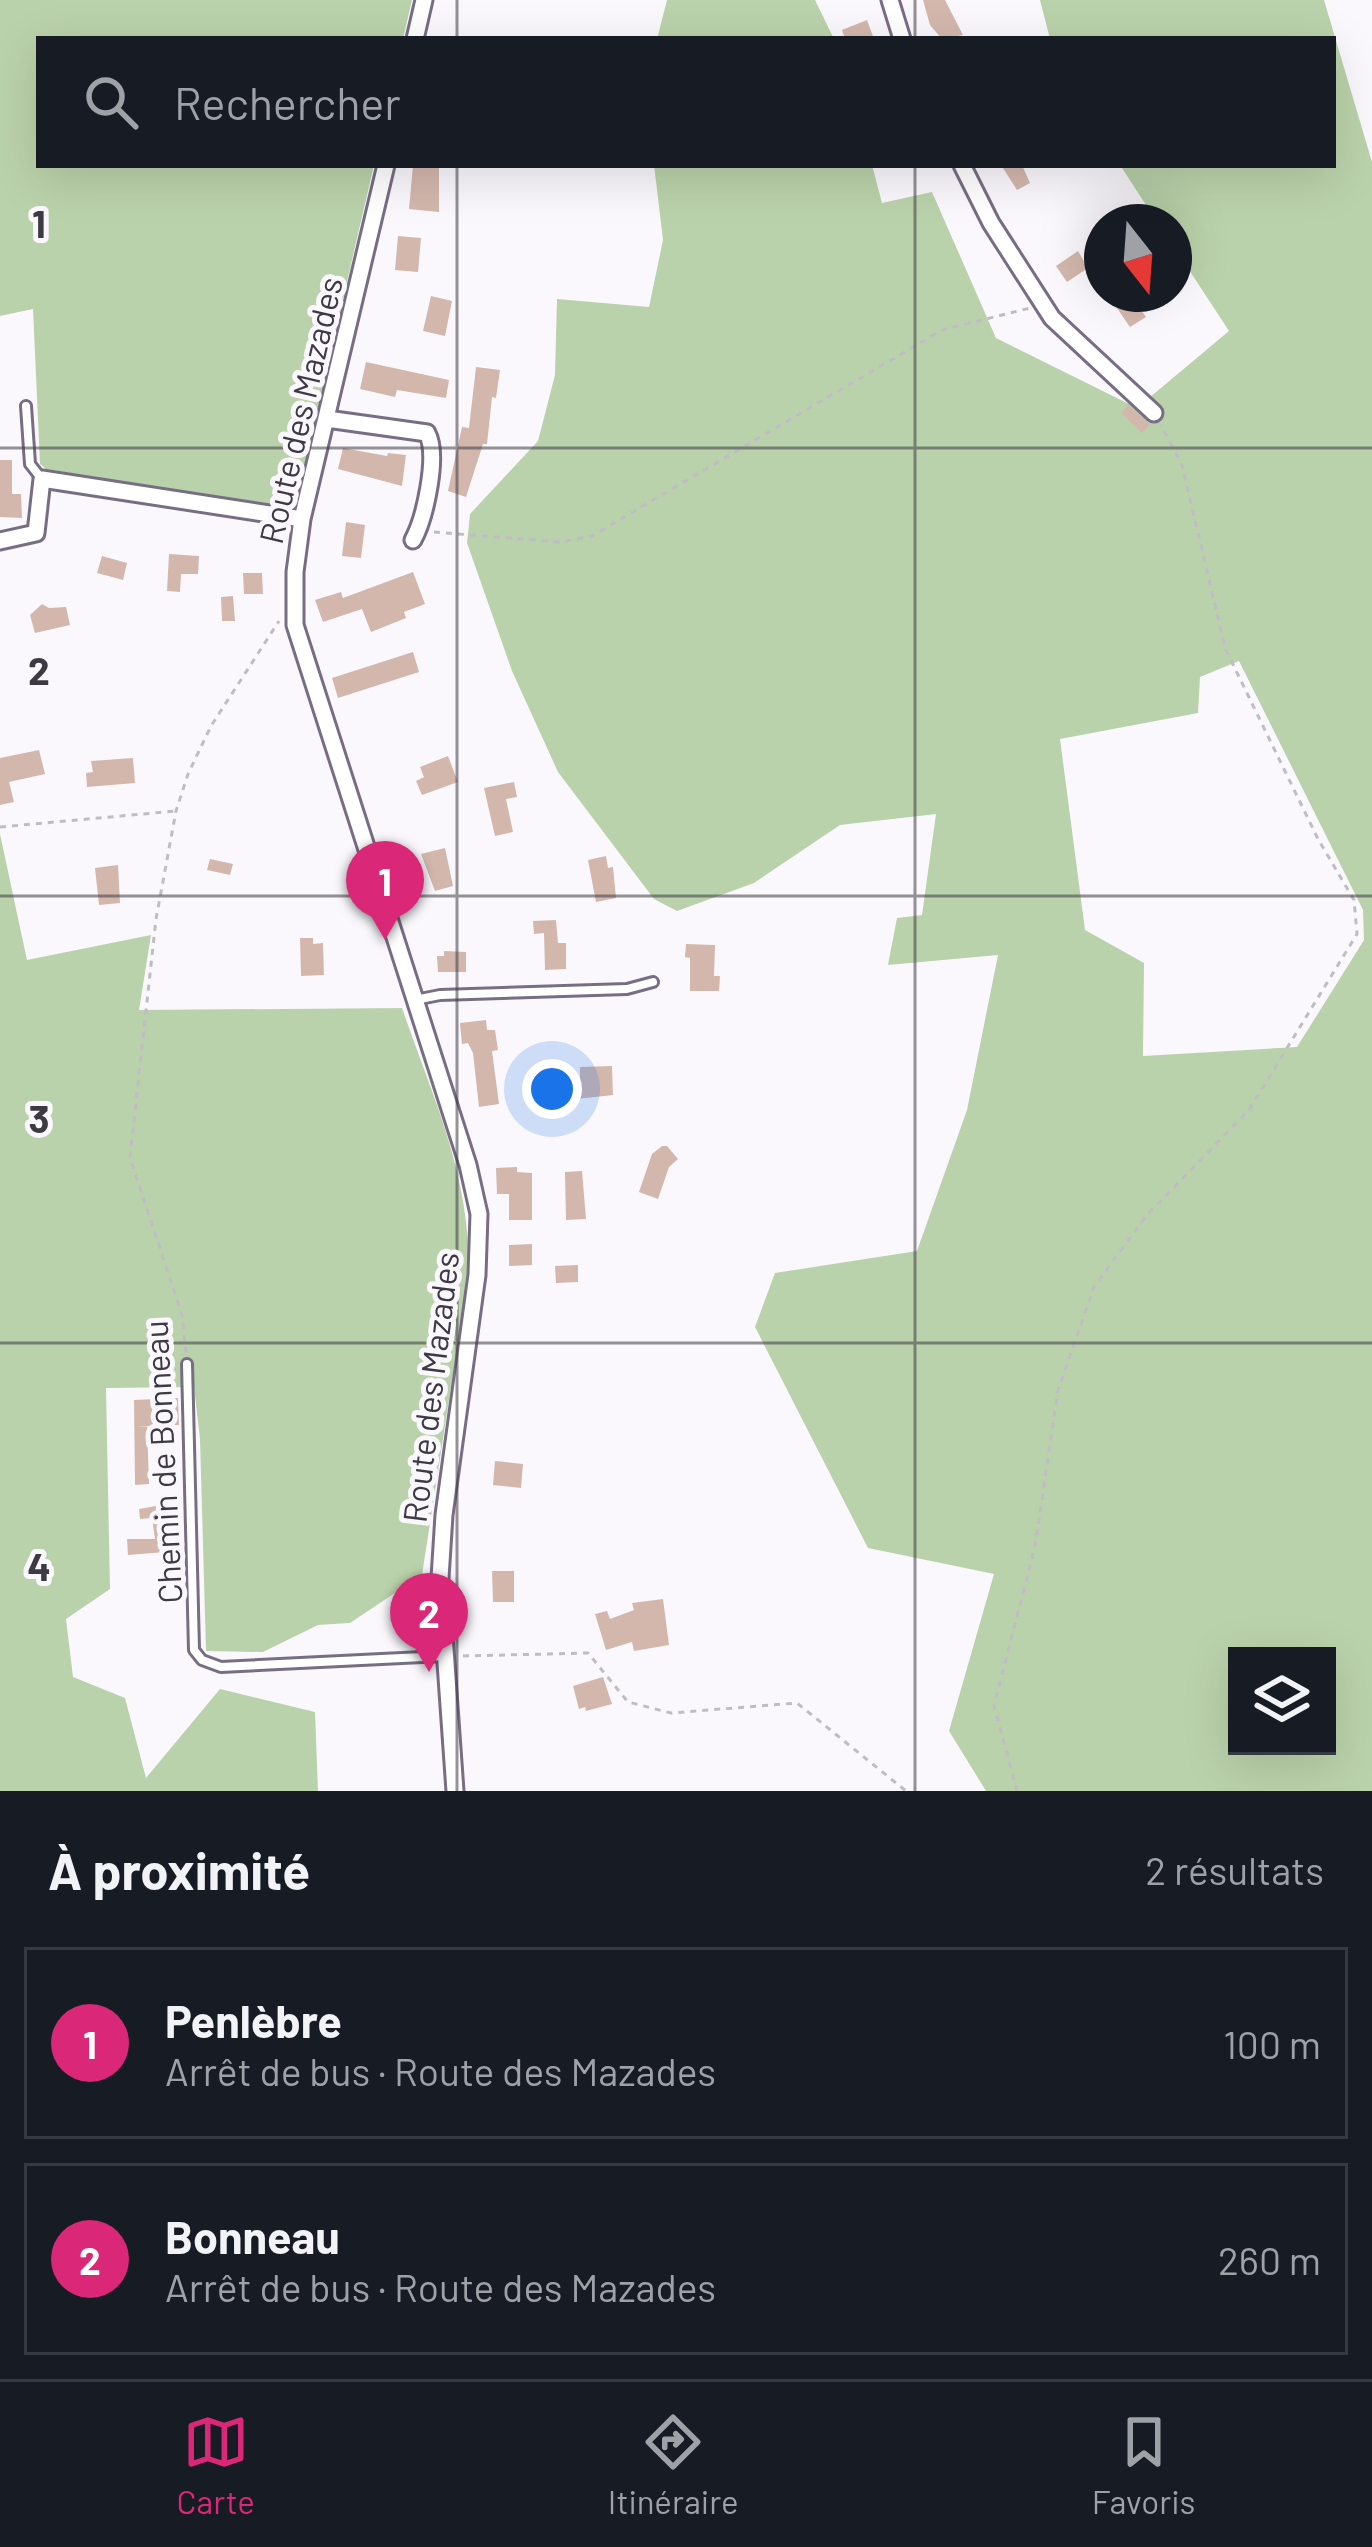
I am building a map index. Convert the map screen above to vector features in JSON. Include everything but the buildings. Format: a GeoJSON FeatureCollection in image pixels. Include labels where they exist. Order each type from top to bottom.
{"type":"FeatureCollection","features":[{"type":"Feature","properties":{"kind":"street"},"geometry":{"type":"LineString","coordinates":[[416,36],[424,0]]}},
{"type":"Feature","properties":{"kind":"street"},"geometry":{"type":"LineString","coordinates":[[890,0],[901,36]]}},
{"type":"Feature","properties":{"kind":"street","name":"Route des Mazades"},"geometry":{"type":"LineString","coordinates":[[385,168],[302,519],[293,600],[295,625],[468,1165],[479,1214],[477,1275],[444,1515],[440,1578],[454,1791]]}},
{"type":"Feature","properties":{"kind":"street"},"geometry":{"type":"LineString","coordinates":[[964,168],[991,223],[1043,305],[1092,359],[1154,413]]}},
{"type":"Feature","properties":{"kind":"street"},"geometry":{"type":"LineString","coordinates":[[327,419],[427,433],[432,450],[416,535]]}},
{"type":"Feature","properties":{"kind":"street"},"geometry":{"type":"LineString","coordinates":[[0,541],[36,533],[42,479],[302,519]]}},
{"type":"Feature","properties":{"kind":"lane"},"geometry":{"type":"LineString","coordinates":[[26,406],[30,464],[42,479]]}},
{"type":"Feature","properties":{"kind":"lane"},"geometry":{"type":"LineString","coordinates":[[414,1000],[440,995],[627,989],[652,982]]}},
{"type":"Feature","properties":{"kind":"lane","name":"Chemin de Bonneau"},"geometry":{"type":"LineString","coordinates":[[188,1364],[194,1650],[202,1660],[221,1666],[443,1656]]}},
{"type":"Feature","properties":{"kind":"path"},"geometry":{"type":"LineString","coordinates":[[416,535],[560,542],[592,536],[942,330],[1043,305]]}},
{"type":"Feature","properties":{"kind":"path"},"geometry":{"type":"LineString","coordinates":[[1017,1791],[994,1705],[1035,1547],[1058,1390],[1094,1287],[1146,1216],[1249,1110],[1358,934],[1354,900],[1318,838],[1225,648],[1182,465],[1154,413]]}},
{"type":"Feature","properties":{"kind":"path","name":"Chemin de Bonneau"},"geometry":{"type":"LineString","coordinates":[[188,1364],[182,1315],[130,1158],[156,919],[176,811],[211,726],[293,600]]}},
{"type":"Feature","properties":{"kind":"path"},"geometry":{"type":"LineString","coordinates":[[0,827],[176,811]]}},
{"type":"Feature","properties":{"kind":"path"},"geometry":{"type":"LineString","coordinates":[[443,1656],[588,1653],[628,1702],[671,1713],[797,1703],[906,1791]]}},
{"type":"Feature","properties":{"kind":"green space"},"geometry":{"type":"Polygon","coordinates":[[[0,0],[412,0],[404,36],[36,36],[36,168],[373,168],[294,510],[46,469],[40,464],[33,309],[0,316],[0,0]]]}},
{"type":"Feature","properties":{"kind":"green space"},"geometry":{"type":"Polygon","coordinates":[[[667,0],[815,0],[833,36],[658,36],[667,0]]]}},
{"type":"Feature","properties":{"kind":"green space"},"geometry":{"type":"Polygon","coordinates":[[[1040,0],[1324,0],[1335,36],[1049,36],[1040,0]]]}},
{"type":"Feature","properties":{"kind":"green space"},"geometry":{"type":"Polygon","coordinates":[[[1336,40],[1372,162],[1372,1791],[986,1791],[949,1731],[994,1574],[868,1548],[755,1327],[775,1273],[917,1251],[967,1110],[998,955],[888,965],[897,918],[922,915],[936,814],[840,825],[754,883],[677,911],[654,899],[558,772],[512,671],[467,543],[470,514],[538,441],[555,375],[557,299],[649,307],[663,240],[654,168],[873,168],[882,203],[932,192],[996,338],[1137,408],[1229,331],[1192,274],[1192,204],[1145,204],[1122,168],[1336,168],[1336,40]],[[1239,661],[1200,677],[1198,713],[1060,739],[1085,930],[1144,963],[1143,1056],[1297,1047],[1364,940],[1363,910],[1239,661]]]}},
{"type":"Feature","properties":{"kind":"green space"},"geometry":{"type":"Polygon","coordinates":[[[0,834],[27,960],[151,935],[139,1010],[402,1008],[437,1105],[463,1200],[469,1270],[422,1575],[350,1623],[318,1625],[263,1652],[206,1651],[200,1439],[194,1387],[106,1388],[110,1589],[66,1619],[73,1677],[125,1698],[146,1778],[220,1689],[315,1712],[318,1791],[0,1791],[0,834]]]}},
{"type":"Feature","properties":{"kind":"place","name":"Penlèbre"},"geometry":{"type":"Point","coordinates":[385,940]}},
{"type":"Feature","properties":{"kind":"place","name":"Bonneau"},"geometry":{"type":"Point","coordinates":[429,1672]}}]}
